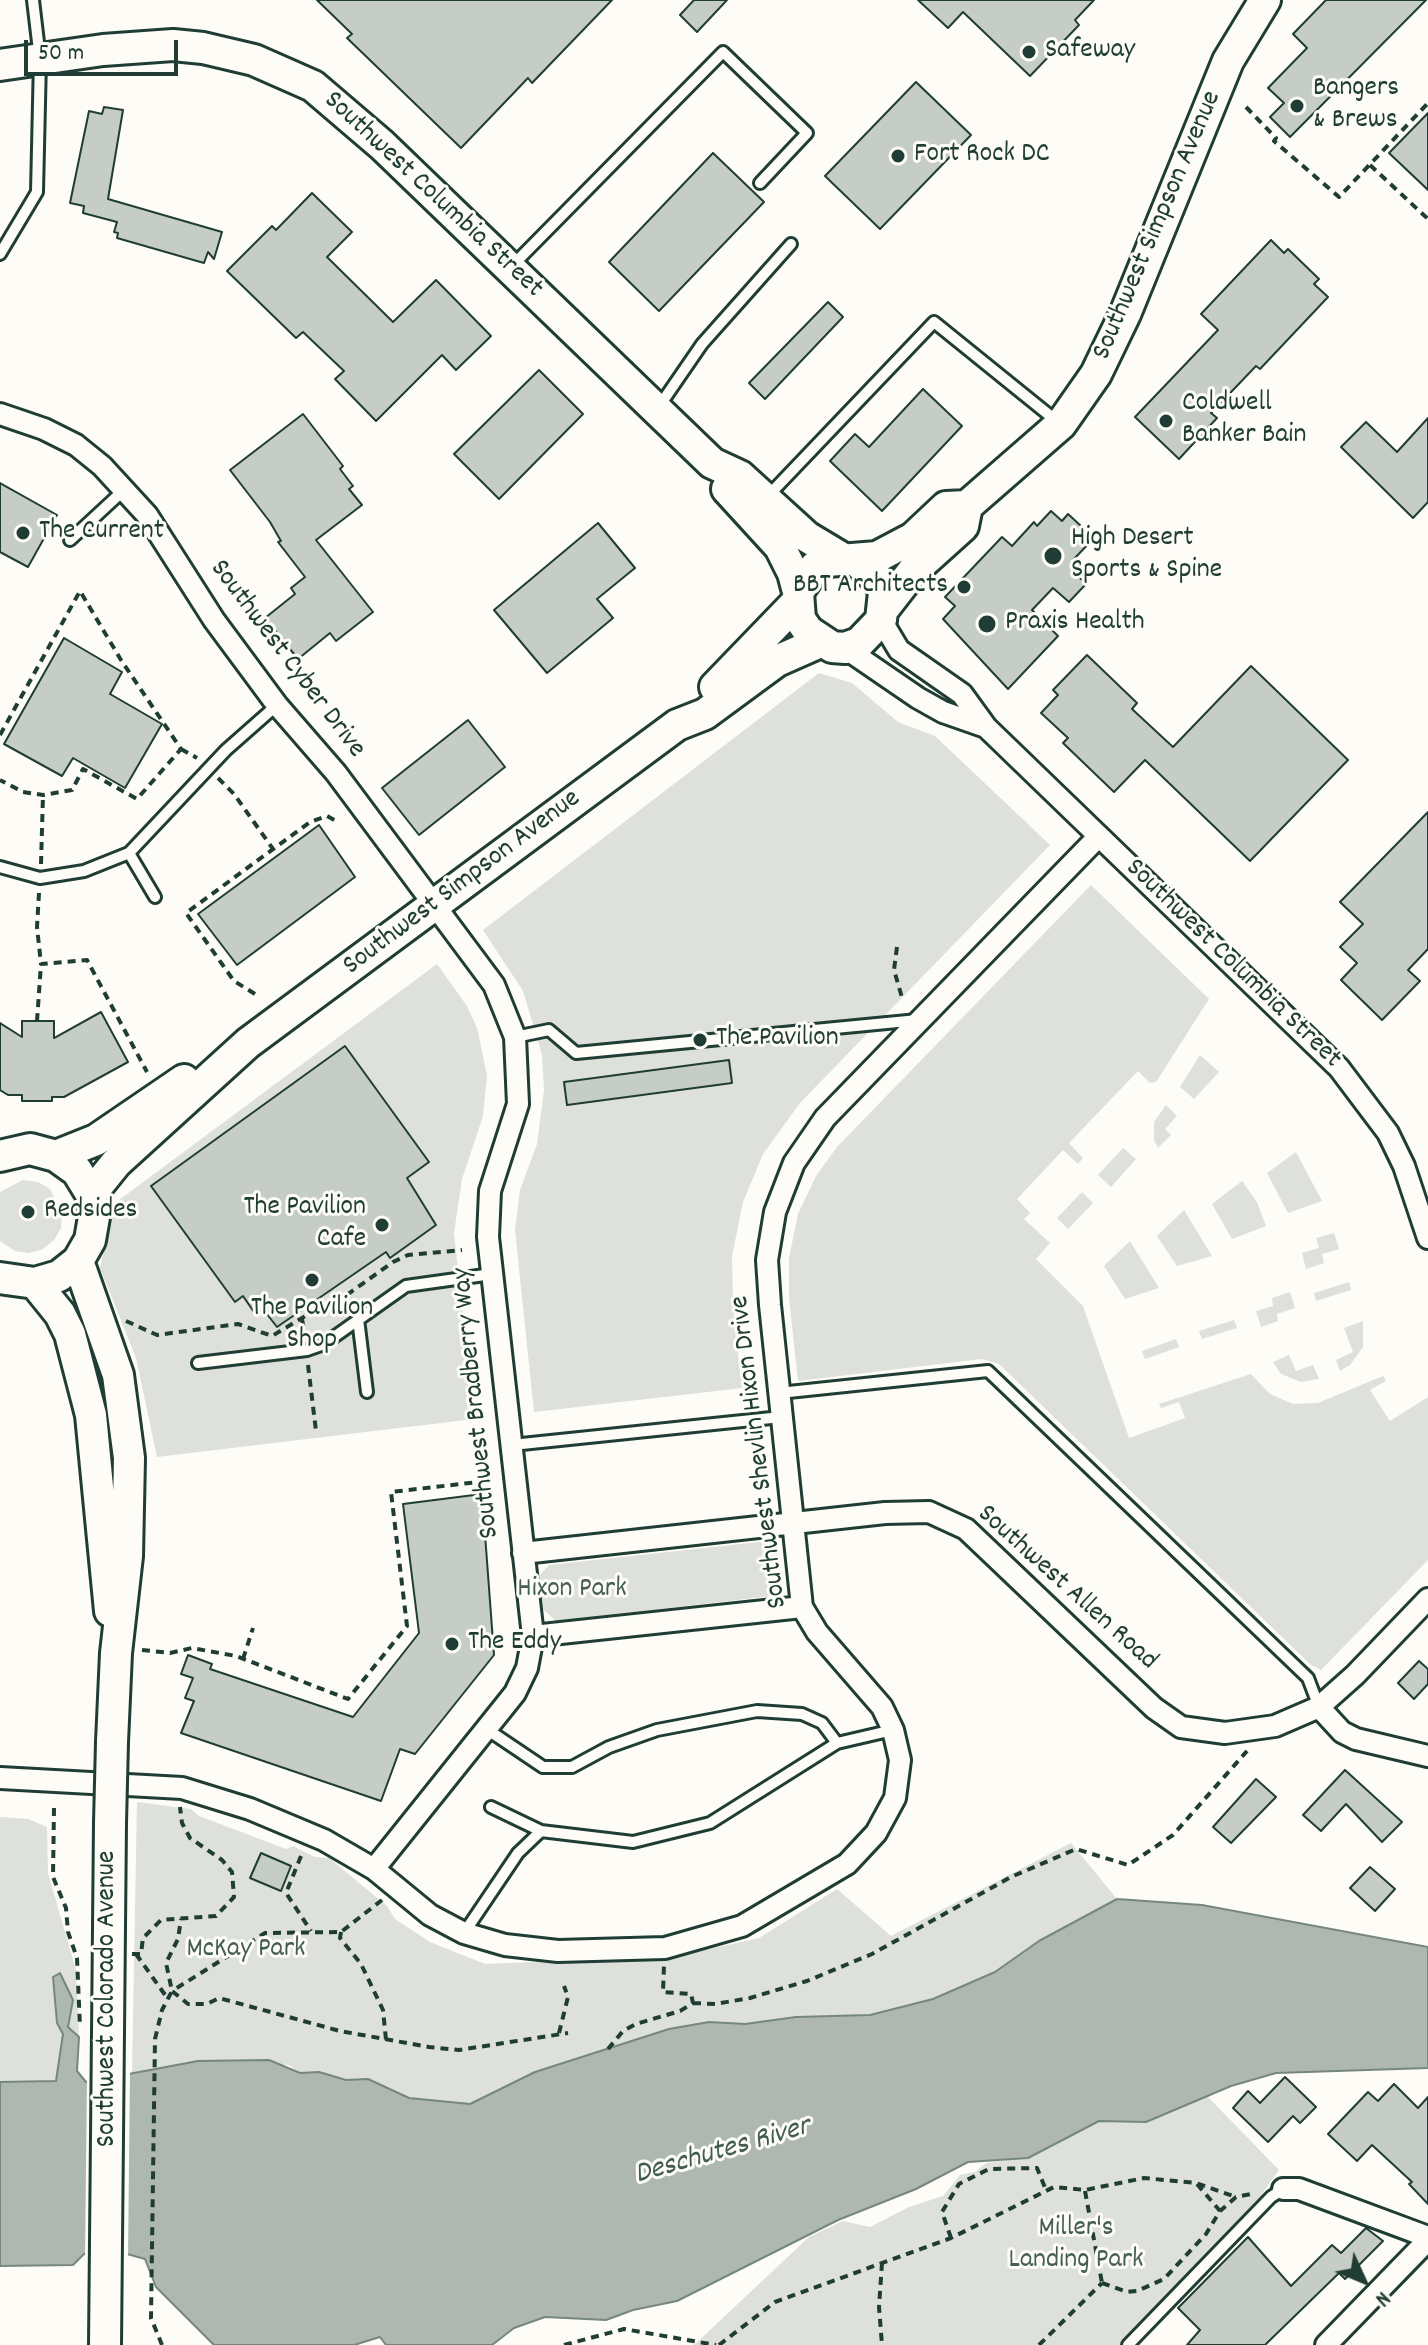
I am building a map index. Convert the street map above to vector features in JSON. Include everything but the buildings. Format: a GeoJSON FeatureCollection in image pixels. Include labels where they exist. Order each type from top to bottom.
{"type":"FeatureCollection","features":[{"type":"Feature","properties":{"kind":"street","name":"Southwest Simpson Avenue"},"geometry":{"type":"LineString","coordinates":[[883,614],[913,571],[963,526],[967,506],[1061,424],[1096,374],[1125,314],[1228,61],[1265,0]]}},
{"type":"Feature","properties":{"kind":"street","name":"Southwest Columbia Street"},"geometry":{"type":"LineString","coordinates":[[0,65],[173,45],[203,48],[285,72],[340,106],[712,463],[727,488],[780,547],[793,573],[798,597]]}},
{"type":"Feature","properties":{"kind":"street","name":"Southwest Cyber Drive"},"geometry":{"type":"LineString","coordinates":[[0,414],[44,429],[76,445],[125,489],[147,515],[214,620],[277,705],[336,773],[434,907]]}},
{"type":"Feature","properties":{"kind":"street","name":"Southwest Columbia Street"},"geometry":{"type":"LineString","coordinates":[[712,463],[740,476],[807,537],[849,560]]}},
{"type":"Feature","properties":{"kind":"street","name":"Southwest Simpson Avenue"},"geometry":{"type":"LineString","coordinates":[[849,560],[897,549],[946,507],[967,506]]}},
{"type":"Feature","properties":{"kind":"street"},"geometry":{"type":"LineString","coordinates":[[849,560],[878,579],[883,614],[873,633],[832,645],[800,619],[798,597],[815,567],[849,560]]}},
{"type":"Feature","properties":{"kind":"street","name":"Southwest Simpson Avenue"},"geometry":{"type":"LineString","coordinates":[[56,1156],[82,1148],[174,1086],[248,1043],[677,725],[697,700],[754,650],[798,597]]}},
{"type":"Feature","properties":{"kind":"street","name":"Southwest Columbia Street"},"geometry":{"type":"LineString","coordinates":[[883,614],[899,650],[962,694],[986,727],[1339,1068],[1388,1133],[1423,1207],[1428,1238]]}},
{"type":"Feature","properties":{"kind":"street","name":"Southwest Columbia Street"},"geometry":{"type":"LineString","coordinates":[[832,645],[930,705],[986,727]]}},
{"type":"Feature","properties":{"kind":"street","name":"Southwest Simpson Avenue"},"geometry":{"type":"LineString","coordinates":[[677,725],[705,714],[777,661],[832,645]]}},
{"type":"Feature","properties":{"kind":"street","name":"Southwest Shevlin Hixon Drive"},"geometry":{"type":"LineString","coordinates":[[0,1778],[182,1788],[250,1809],[324,1840],[374,1869],[430,1915],[464,1933],[505,1945],[558,1951],[665,1948],[742,1926],[847,1864],[876,1833],[895,1798],[900,1760],[893,1730],[882,1707],[817,1632],[802,1607],[767,1260],[775,1212],[794,1163],[825,1118],[1099,836]]}},
{"type":"Feature","properties":{"kind":"street","name":"Southwest Bradberry Way"},"geometry":{"type":"LineString","coordinates":[[374,1869],[515,1693],[527,1668],[533,1636],[488,1237],[490,1191],[518,1104],[515,1037],[494,985],[434,907]]}},
{"type":"Feature","properties":{"kind":"street","name":"Southwest Simpson Avenue"},"geometry":{"type":"LineString","coordinates":[[91,1194],[116,1163],[248,1043]]}},
{"type":"Feature","properties":{"kind":"street"},"geometry":{"type":"LineString","coordinates":[[0,1278],[35,1283],[59,1276],[78,1261],[92,1229],[91,1194],[77,1171],[56,1156],[30,1149],[1,1154]]}},
{"type":"Feature","properties":{"kind":"street","name":"Southwest Colorado Avenue"},"geometry":{"type":"LineString","coordinates":[[78,1261],[118,1375],[129,1458],[126,1651],[112,1742],[110,1823],[122,1954],[109,2055],[105,2345]]}},
{"type":"Feature","properties":{"kind":"street","name":"Southwest Colorado Avenue"},"geometry":{"type":"LineString","coordinates":[[35,1283],[60,1314],[70,1334],[91,1415],[101,1487],[103,1561],[126,1651]]}},
{"type":"Feature","properties":{"kind":"street","name":"Southwest Allen Road"},"geometry":{"type":"LineString","coordinates":[[523,1553],[885,1513],[929,1512],[966,1529],[1154,1708],[1181,1727],[1225,1733],[1275,1726],[1319,1707],[1355,1675],[1428,1599]]}},
{"type":"Feature","properties":{"kind":"street"},"geometry":{"type":"LineString","coordinates":[[533,1636],[802,1607]]}},
{"type":"Feature","properties":{"kind":"street"},"geometry":{"type":"LineString","coordinates":[[1319,1707],[1342,1732],[1356,1739],[1428,1756]]}},
{"type":"Feature","properties":{"kind":"street"},"geometry":{"type":"LineString","coordinates":[[1283,2189],[1299,2189],[1428,2238],[1326,2345]]}},
{"type":"Feature","properties":{"kind":"lane"},"geometry":{"type":"LineString","coordinates":[[0,254],[37,192],[40,59],[33,0]]}},
{"type":"Feature","properties":{"kind":"lane"},"geometry":{"type":"LineString","coordinates":[[510,268],[723,52],[807,133],[760,183]]}},
{"type":"Feature","properties":{"kind":"lane"},"geometry":{"type":"LineString","coordinates":[[657,409],[702,344],[791,244]]}},
{"type":"Feature","properties":{"kind":"lane"},"geometry":{"type":"LineString","coordinates":[[765,499],[934,322],[1061,424]]}},
{"type":"Feature","properties":{"kind":"lane"},"geometry":{"type":"LineString","coordinates":[[70,540],[125,489]]}},
{"type":"Feature","properties":{"kind":"lane"},"geometry":{"type":"LineString","coordinates":[[0,867],[40,878],[84,871],[129,853],[209,769],[277,705]]}},
{"type":"Feature","properties":{"kind":"lane"},"geometry":{"type":"LineString","coordinates":[[129,853],[155,897]]}},
{"type":"Feature","properties":{"kind":"lane"},"geometry":{"type":"LineString","coordinates":[[515,1037],[549,1030],[576,1053],[920,1020]]}},
{"type":"Feature","properties":{"kind":"lane"},"geometry":{"type":"LineString","coordinates":[[198,1363],[307,1350],[324,1344],[406,1286],[492,1274]]}},
{"type":"Feature","properties":{"kind":"lane"},"geometry":{"type":"LineString","coordinates":[[358,1319],[367,1392]]}},
{"type":"Feature","properties":{"kind":"lane"},"geometry":{"type":"LineString","coordinates":[[779,1393],[988,1371],[1308,1678],[1319,1707]]}},
{"type":"Feature","properties":{"kind":"lane"},"geometry":{"type":"LineString","coordinates":[[512,1445],[781,1417]]}},
{"type":"Feature","properties":{"kind":"lane"},"geometry":{"type":"LineString","coordinates":[[488,1730],[543,1767],[572,1767],[609,1747],[657,1730],[757,1711],[802,1714],[822,1723],[837,1743]]}},
{"type":"Feature","properties":{"kind":"lane"},"geometry":{"type":"LineString","coordinates":[[491,1807],[541,1831],[633,1842],[710,1823],[837,1743],[893,1730]]}},
{"type":"Feature","properties":{"kind":"lane"},"geometry":{"type":"LineString","coordinates":[[464,1933],[518,1853],[541,1831]]}},
{"type":"Feature","properties":{"kind":"lane"},"geometry":{"type":"LineString","coordinates":[[1128,2345],[1271,2197],[1283,2189]]}},
{"type":"Feature","properties":{"kind":"path"},"geometry":{"type":"LineString","coordinates":[[1246,107],[1276,138],[1274,141],[1339,197],[1428,103]]}},
{"type":"Feature","properties":{"kind":"path"},"geometry":{"type":"LineString","coordinates":[[1370,165],[1428,219]]}},
{"type":"Feature","properties":{"kind":"path"},"geometry":{"type":"LineString","coordinates":[[0,735],[80,591],[121,660],[181,749],[192,754],[234,794],[273,849]]}},
{"type":"Feature","properties":{"kind":"path"},"geometry":{"type":"LineString","coordinates":[[0,780],[23,792],[43,795],[72,790],[83,769],[137,799],[181,749]]}},
{"type":"Feature","properties":{"kind":"path"},"geometry":{"type":"LineString","coordinates":[[37,1021],[41,964],[37,927],[43,795]]}},
{"type":"Feature","properties":{"kind":"path"},"geometry":{"type":"LineString","coordinates":[[255,994],[234,981],[186,913],[319,817],[338,822]]}},
{"type":"Feature","properties":{"kind":"path"},"geometry":{"type":"LineString","coordinates":[[897,947],[894,970],[903,1001]]}},
{"type":"Feature","properties":{"kind":"path"},"geometry":{"type":"LineString","coordinates":[[41,964],[87,960],[147,1072]]}},
{"type":"Feature","properties":{"kind":"path"},"geometry":{"type":"LineString","coordinates":[[117,1324],[126,1321],[157,1335],[238,1324],[272,1336],[327,1309],[408,1255],[462,1250]]}},
{"type":"Feature","properties":{"kind":"path"},"geometry":{"type":"LineString","coordinates":[[302,1319],[316,1431]]}},
{"type":"Feature","properties":{"kind":"path"},"geometry":{"type":"LineString","coordinates":[[126,1651],[170,1653],[192,1648],[243,1659],[348,1699],[407,1626],[391,1492],[487,1481]]}},
{"type":"Feature","properties":{"kind":"path"},"geometry":{"type":"LineString","coordinates":[[243,1659],[253,1628]]}},
{"type":"Feature","properties":{"kind":"path"},"geometry":{"type":"LineString","coordinates":[[608,2049],[623,2031],[680,2011],[693,2003],[715,2004],[750,1998],[807,1981],[872,1954],[1011,1877],[1076,1849],[1128,1865],[1142,1859],[1173,1835],[1244,1754],[1251,1731]]}},
{"type":"Feature","properties":{"kind":"path"},"geometry":{"type":"LineString","coordinates":[[122,1954],[141,1954],[143,1938],[161,1920],[216,1916],[234,1897],[235,1883],[222,1860],[190,1838],[182,1823],[182,1788]]}},
{"type":"Feature","properties":{"kind":"path"},"geometry":{"type":"LineString","coordinates":[[54,1808],[53,1877],[66,1908],[68,1932],[77,1958],[80,2027]]}},
{"type":"Feature","properties":{"kind":"path"},"geometry":{"type":"LineString","coordinates":[[301,1856],[286,1893],[312,1932]]}},
{"type":"Feature","properties":{"kind":"path"},"geometry":{"type":"LineString","coordinates":[[162,2345],[151,2318],[155,2039],[172,1991],[265,1933],[341,1932],[377,1907],[392,1886]]}},
{"type":"Feature","properties":{"kind":"path"},"geometry":{"type":"LineString","coordinates":[[181,1919],[178,1939],[166,1963],[172,1991],[188,2004],[207,2004],[219,1998],[386,2040],[459,2050],[568,2033]]}},
{"type":"Feature","properties":{"kind":"path"},"geometry":{"type":"LineString","coordinates":[[341,1932],[340,1938],[361,1964],[383,2010],[386,2040]]}},
{"type":"Feature","properties":{"kind":"path"},"geometry":{"type":"LineString","coordinates":[[665,1948],[663,1992],[691,1994],[693,2003]]}},
{"type":"Feature","properties":{"kind":"path"},"geometry":{"type":"LineString","coordinates":[[122,1954],[168,1999]]}},
{"type":"Feature","properties":{"kind":"path"},"geometry":{"type":"LineString","coordinates":[[559,2033],[568,1997],[564,1986]]}},
{"type":"Feature","properties":{"kind":"path"},"geometry":{"type":"LineString","coordinates":[[951,2238],[945,2225],[945,2205],[959,2184],[989,2169],[1037,2168],[1046,2190]]}},
{"type":"Feature","properties":{"kind":"path"},"geometry":{"type":"LineString","coordinates":[[564,2345],[624,2329],[718,2345],[775,2302],[951,2238],[1046,2190],[1065,2186],[1085,2190],[1144,2178],[1196,2183],[1236,2197]]}},
{"type":"Feature","properties":{"kind":"path"},"geometry":{"type":"LineString","coordinates":[[1196,2183],[1220,2211]]}},
{"type":"Feature","properties":{"kind":"path"},"geometry":{"type":"LineString","coordinates":[[1085,2190],[1102,2283]]}},
{"type":"Feature","properties":{"kind":"path"},"geometry":{"type":"LineString","coordinates":[[1102,2283],[1127,2292],[1164,2279],[1206,2234],[1220,2211],[1236,2197],[1257,2192]]}},
{"type":"Feature","properties":{"kind":"path"},"geometry":{"type":"LineString","coordinates":[[882,2263],[879,2307],[882,2345]]}},
{"type":"Feature","properties":{"kind":"path"},"geometry":{"type":"LineString","coordinates":[[1039,2345],[1102,2283]]}},
{"type":"Feature","properties":{"kind":"green space","name":"The Pavilion"},"geometry":{"type":"Polygon","coordinates":[[[819,673],[852,683],[898,722],[935,736],[1050,845],[800,1103],[763,1154],[743,1202],[732,1256],[733,1307],[742,1388],[534,1412],[515,1230],[520,1190],[537,1144],[544,1090],[542,1055],[523,991],[483,930],[819,673]]]}},
{"type":"Feature","properties":{"kind":"green space"},"geometry":{"type":"Polygon","coordinates":[[[1091,885],[1209,999],[1156,1082],[1150,1083],[1138,1071],[1069,1143],[1083,1158],[1078,1164],[1063,1150],[1017,1199],[1030,1213],[1024,1219],[1050,1243],[1036,1259],[1083,1306],[1129,1438],[1185,1418],[1179,1402],[1161,1408],[1159,1404],[1251,1374],[1270,1394],[1293,1404],[1318,1403],[1383,1376],[1386,1381],[1370,1390],[1390,1421],[1428,1397],[1428,1560],[1321,1670],[1311,1665],[999,1364],[982,1359],[798,1381],[789,1298],[789,1258],[798,1214],[816,1176],[837,1147],[1091,885]]]}},
{"type":"Feature","properties":{"kind":"green space"},"geometry":{"type":"Polygon","coordinates":[[[437,964],[467,1006],[477,1028],[487,1075],[483,1116],[462,1179],[454,1233],[474,1419],[157,1457],[136,1358],[100,1268],[115,1203],[437,964]]]}},
{"type":"Feature","properties":{"kind":"green space"},"geometry":{"type":"Polygon","coordinates":[[[1200,1055],[1219,1072],[1194,1099],[1180,1087],[1200,1055]]]}},
{"type":"Feature","properties":{"kind":"green space"},"geometry":{"type":"Polygon","coordinates":[[[1166,1105],[1177,1116],[1165,1129],[1171,1135],[1158,1148],[1154,1140],[1154,1122],[1166,1105]]]}},
{"type":"Feature","properties":{"kind":"green space"},"geometry":{"type":"Polygon","coordinates":[[[1123,1148],[1136,1159],[1111,1187],[1098,1175],[1123,1148]]]}},
{"type":"Feature","properties":{"kind":"green space"},"geometry":{"type":"Polygon","coordinates":[[[1296,1152],[1322,1201],[1288,1213],[1267,1173],[1296,1152]]]}},
{"type":"Feature","properties":{"kind":"green space"},"geometry":{"type":"Polygon","coordinates":[[[23,1180],[38,1182],[50,1189],[62,1214],[61,1228],[54,1240],[43,1249],[29,1253],[15,1251],[0,1241],[0,1192],[23,1180]]]}},
{"type":"Feature","properties":{"kind":"green space"},"geometry":{"type":"Polygon","coordinates":[[[1242,1181],[1257,1202],[1266,1226],[1232,1239],[1212,1204],[1242,1181]]]}},
{"type":"Feature","properties":{"kind":"green space"},"geometry":{"type":"Polygon","coordinates":[[[1082,1192],[1093,1203],[1068,1229],[1057,1218],[1082,1192]]]}},
{"type":"Feature","properties":{"kind":"green space"},"geometry":{"type":"Polygon","coordinates":[[[1184,1210],[1212,1256],[1177,1266],[1157,1236],[1184,1210]]]}},
{"type":"Feature","properties":{"kind":"green space"},"geometry":{"type":"Polygon","coordinates":[[[1334,1233],[1339,1249],[1322,1254],[1324,1263],[1306,1269],[1302,1253],[1319,1248],[1316,1238],[1334,1233]]]}},
{"type":"Feature","properties":{"kind":"green space"},"geometry":{"type":"Polygon","coordinates":[[[1130,1241],[1159,1288],[1125,1299],[1104,1266],[1130,1241]]]}},
{"type":"Feature","properties":{"kind":"green space"},"geometry":{"type":"Polygon","coordinates":[[[1349,1282],[1351,1290],[1316,1301],[1314,1293],[1349,1282]]]}},
{"type":"Feature","properties":{"kind":"green space"},"geometry":{"type":"Polygon","coordinates":[[[1290,1292],[1295,1308],[1277,1314],[1278,1321],[1261,1327],[1256,1311],[1273,1306],[1272,1298],[1290,1292]]]}},
{"type":"Feature","properties":{"kind":"green space"},"geometry":{"type":"Polygon","coordinates":[[[1234,1320],[1237,1328],[1202,1339],[1199,1331],[1234,1320]]]}},
{"type":"Feature","properties":{"kind":"green space"},"geometry":{"type":"Polygon","coordinates":[[[1363,1321],[1363,1347],[1350,1365],[1340,1371],[1336,1360],[1353,1352],[1344,1328],[1363,1321]]]}},
{"type":"Feature","properties":{"kind":"green space"},"geometry":{"type":"Polygon","coordinates":[[[1176,1339],[1179,1347],[1145,1359],[1142,1351],[1176,1339]]]}},
{"type":"Feature","properties":{"kind":"green space"},"geometry":{"type":"Polygon","coordinates":[[[1289,1355],[1296,1371],[1313,1365],[1319,1379],[1301,1382],[1281,1374],[1273,1362],[1289,1355]]]}},
{"type":"Feature","properties":{"kind":"green space","name":"Hixon Park"},"geometry":{"type":"Polygon","coordinates":[[[759,1542],[777,1549],[782,1582],[772,1596],[556,1621],[543,1609],[540,1575],[549,1565],[759,1542]]]}},
{"type":"Feature","properties":{"kind":"green space","name":"McKay Park"},"geometry":{"type":"Polygon","coordinates":[[[137,1802],[191,1809],[199,1816],[286,1849],[293,1846],[315,1857],[329,1858],[387,1906],[395,1919],[430,1942],[485,1964],[679,1956],[759,1938],[837,1889],[891,1936],[1071,1843],[1117,1899],[1039,1941],[995,1972],[933,1999],[870,2015],[796,2017],[745,2024],[709,2022],[669,2029],[592,2055],[471,2104],[409,2098],[368,2079],[346,2080],[319,2072],[300,2073],[289,2065],[171,2066],[132,2073],[137,1802]]]}},
{"type":"Feature","properties":{"kind":"green space"},"geometry":{"type":"Polygon","coordinates":[[[0,1817],[28,1819],[47,1827],[48,1873],[76,1970],[79,2037],[68,2027],[73,2000],[54,1978],[57,2023],[63,2034],[56,2081],[0,2082],[0,1817]]]}},
{"type":"Feature","properties":{"kind":"green space","name":"Miller's Landing Park"},"geometry":{"type":"Polygon","coordinates":[[[1207,2096],[1279,2170],[1259,2198],[1120,2345],[694,2345],[809,2237],[843,2221],[870,2227],[909,2207],[943,2196],[960,2175],[975,2172],[986,2163],[1028,2158],[1099,2121],[1146,2122],[1207,2096]]]}},
{"type":"Feature","properties":{"kind":"water","name":"Deschutes River"},"geometry":{"type":"Polygon","coordinates":[[[1117,1899],[1202,1905],[1428,1947],[1428,2068],[1276,2073],[1231,2086],[1146,2122],[1099,2121],[1028,2158],[968,2162],[916,2189],[838,2220],[677,2301],[633,2310],[606,2320],[545,2317],[514,2328],[492,2345],[386,2345],[380,2337],[354,2345],[214,2345],[156,2287],[145,2259],[127,2254],[84,2254],[73,2265],[0,2266],[0,2082],[56,2081],[63,2034],[57,2023],[53,1977],[60,1973],[73,2000],[68,2027],[79,2037],[77,2071],[86,2082],[198,2061],[269,2060],[300,2073],[319,2072],[346,2080],[368,2079],[409,2098],[470,2104],[535,2072],[669,2029],[709,2022],[745,2024],[796,2017],[870,2015],[933,1999],[995,1972],[1039,1941],[1117,1899]]]}},
{"type":"Feature","properties":{"kind":"pier"},"geometry":{"type":"Polygon","coordinates":[[[130,2071],[128,2258],[85,2259],[87,2077],[130,2071]]]}},
{"type":"Feature","properties":{"kind":"place","name":"Safeway"},"geometry":{"type":"Point","coordinates":[1029,52]}},
{"type":"Feature","properties":{"kind":"place","name":"Bangers & Brews"},"geometry":{"type":"Point","coordinates":[1297,106]}},
{"type":"Feature","properties":{"kind":"place","name":"Fort Rock DC"},"geometry":{"type":"Point","coordinates":[898,156]}},
{"type":"Feature","properties":{"kind":"place","name":"Coldwell Banker Bain"},"geometry":{"type":"Point","coordinates":[1166,421]}},
{"type":"Feature","properties":{"kind":"place","name":"The Current"},"geometry":{"type":"Point","coordinates":[23,533]}},
{"type":"Feature","properties":{"kind":"place","name":"High Desert Sports & Spine"},"geometry":{"type":"Point","coordinates":[1053,556]}},
{"type":"Feature","properties":{"kind":"place","name":"BBT Architects"},"geometry":{"type":"Point","coordinates":[964,587]}},
{"type":"Feature","properties":{"kind":"place","name":"Praxis Health"},"geometry":{"type":"Point","coordinates":[987,624]}},
{"type":"Feature","properties":{"kind":"place","name":"The Pavilion"},"geometry":{"type":"Point","coordinates":[700,1040]}},
{"type":"Feature","properties":{"kind":"place","name":"Redsides"},"geometry":{"type":"Point","coordinates":[28,1212]}},
{"type":"Feature","properties":{"kind":"place","name":"The Pavilion Cafe"},"geometry":{"type":"Point","coordinates":[382,1225]}},
{"type":"Feature","properties":{"kind":"place","name":"The Pavilion Shop"},"geometry":{"type":"Point","coordinates":[312,1280]}},
{"type":"Feature","properties":{"kind":"place","name":"The Eddy"},"geometry":{"type":"Point","coordinates":[452,1644]}}]}
